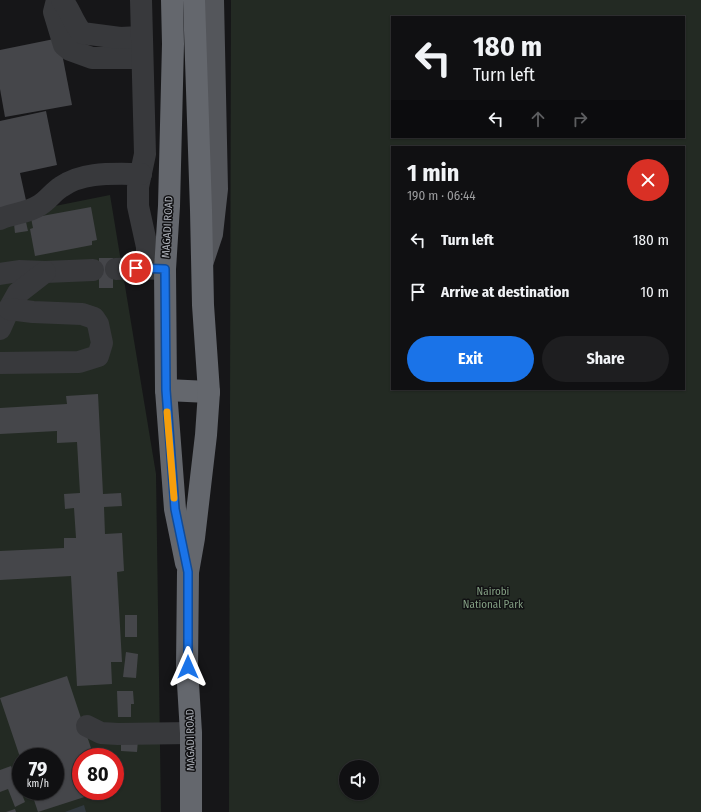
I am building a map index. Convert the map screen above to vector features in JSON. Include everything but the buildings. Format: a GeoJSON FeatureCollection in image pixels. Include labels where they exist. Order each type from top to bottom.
{"type":"FeatureCollection","features":[{"type":"Feature","properties":{"kind":"highway","name":"MAGADI ROAD"},"geometry":{"type":"LineString","coordinates":[[172,0],[173,44],[169,206],[156,269],[175,509],[188,572]]}},
{"type":"Feature","properties":{"kind":"highway","name":"MAGADI ROAD"},"geometry":{"type":"LineString","coordinates":[[191,812],[188,572],[194,538],[206,435],[209,392],[203,305],[203,262],[194,0]]}},
{"type":"Feature","properties":{"kind":"highway"},"geometry":{"type":"LineString","coordinates":[[166,390],[209,392]]}},
{"type":"Feature","properties":{"kind":"main road"},"geometry":{"type":"LineString","coordinates":[[203,262],[212,234],[217,189],[213,0]]}},
{"type":"Feature","properties":{"kind":"lane"},"geometry":{"type":"LineString","coordinates":[[57,0],[54,12],[64,45],[70,50],[92,58],[142,58]]}},
{"type":"Feature","properties":{"kind":"lane"},"geometry":{"type":"LineString","coordinates":[[62,0],[69,8],[74,24],[82,33],[120,38],[141,37]]}},
{"type":"Feature","properties":{"kind":"lane"},"geometry":{"type":"LineString","coordinates":[[125,0],[130,20],[141,37]]}},
{"type":"Feature","properties":{"kind":"lane"},"geometry":{"type":"LineString","coordinates":[[116,269],[156,269],[146,247],[138,206],[138,187],[145,154],[141,0]]}},
{"type":"Feature","properties":{"kind":"lane"},"geometry":{"type":"LineString","coordinates":[[0,219],[23,214],[40,205],[61,186],[73,180],[93,175],[141,174]]}},
{"type":"Feature","properties":{"kind":"lane"},"geometry":{"type":"LineString","coordinates":[[138,206],[169,206]]}},
{"type":"Feature","properties":{"kind":"lane"},"geometry":{"type":"LineString","coordinates":[[0,274],[18,271],[45,272],[93,270]]}},
{"type":"Feature","properties":{"kind":"lane"},"geometry":{"type":"LineString","coordinates":[[0,330],[18,293],[45,272]]}},
{"type":"Feature","properties":{"kind":"lane"},"geometry":{"type":"LineString","coordinates":[[0,363],[79,362],[98,356],[102,343],[98,324],[94,318],[82,314],[33,312],[9,309]]}},
{"type":"Feature","properties":{"kind":"lane"},"geometry":{"type":"LineString","coordinates":[[87,726],[101,733],[191,733]]}},
{"type":"Feature","properties":{"kind":"green space","name":"Nairobi National Park"},"geometry":{"type":"Polygon","coordinates":[[[231,0],[701,0],[701,812],[229,812],[231,0]]]}},
{"type":"Feature","properties":{"kind":"green space"},"geometry":{"type":"Polygon","coordinates":[[[110,195],[156,474],[161,812],[0,812],[0,217],[110,195]]]}},
{"type":"Feature","properties":{"kind":"shaded area"},"geometry":{"type":"Polygon","coordinates":[[[84,805],[86,812],[65,812],[84,805]]]}},
{"type":"Feature","properties":{"kind":"slow traffic"},"geometry":{"type":"LineString","coordinates":[[167,412],[174,498]]}},
{"type":"Feature","properties":{"kind":"route"},"geometry":{"type":"LineString","coordinates":[[136,268],[165,269],[164,340],[166,402],[175,509],[188,572],[188,667]]}}]}
